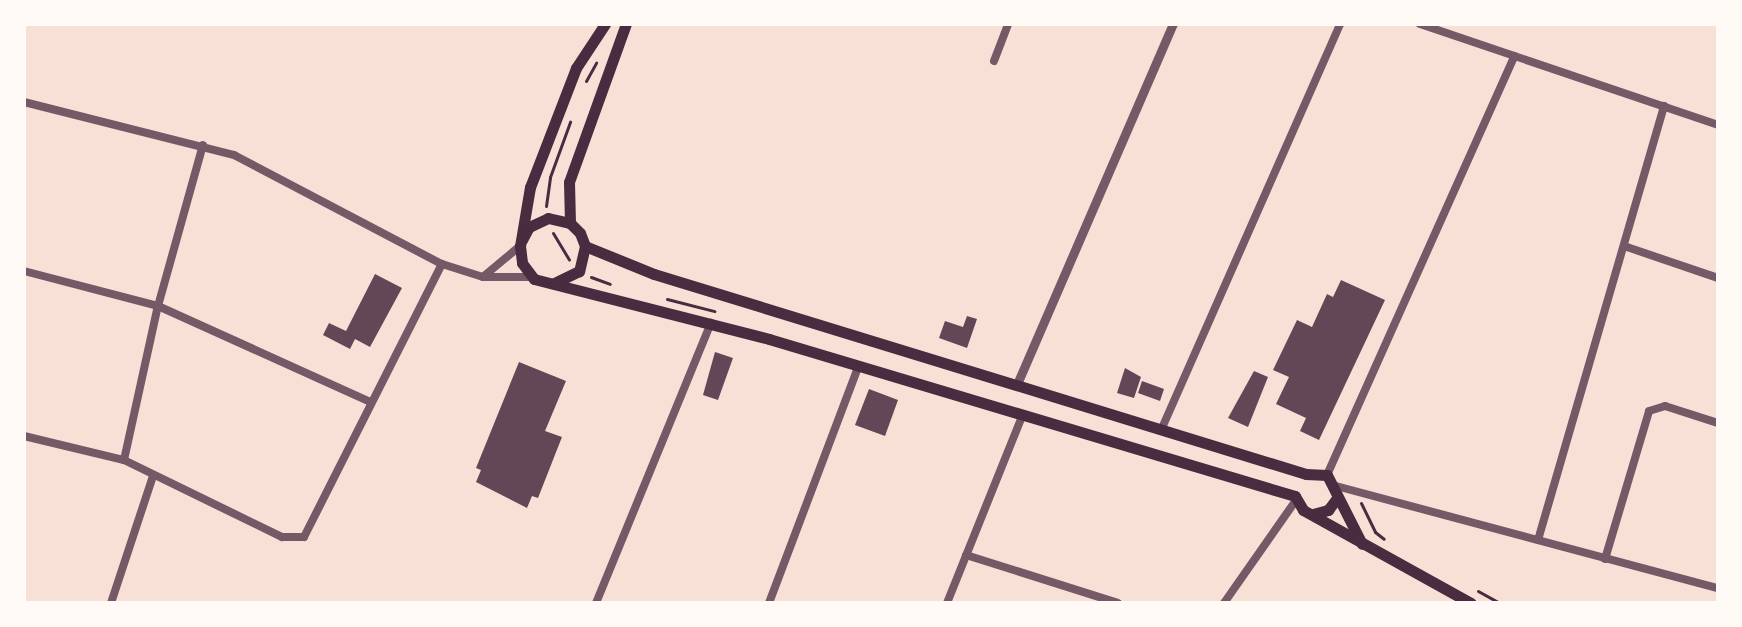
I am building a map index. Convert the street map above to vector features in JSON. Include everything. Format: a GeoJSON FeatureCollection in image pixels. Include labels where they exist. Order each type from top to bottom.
{"type":"FeatureCollection","features":[{"type":"Feature","properties":{"kind":"main road"},"geometry":{"type":"LineString","coordinates":[[605,24],[576,68],[530,187],[520,246],[522,263],[532,277],[711,323],[1295,498],[1313,514],[1362,544],[1471,603]]}},
{"type":"Feature","properties":{"kind":"main road"},"geometry":{"type":"LineString","coordinates":[[626,24],[569,182],[570,223],[585,246],[654,274],[1306,474],[1327,475],[1362,544]]}},
{"type":"Feature","properties":{"kind":"main road"},"geometry":{"type":"LineString","coordinates":[[520,246],[529,227],[548,218],[570,223]]}},
{"type":"Feature","properties":{"kind":"main road"},"geometry":{"type":"LineString","coordinates":[[546,283],[570,279],[579,271],[585,246]]}},
{"type":"Feature","properties":{"kind":"main road"},"geometry":{"type":"LineString","coordinates":[[1295,498],[1297,482],[1306,474]]}},
{"type":"Feature","properties":{"kind":"main road"},"geometry":{"type":"LineString","coordinates":[[1313,514],[1328,510],[1336,492]]}},
{"type":"Feature","properties":{"kind":"street"},"geometry":{"type":"LineString","coordinates":[[994,61],[1008,24]]}},
{"type":"Feature","properties":{"kind":"street"},"geometry":{"type":"LineString","coordinates":[[1017,384],[1173,24]]}},
{"type":"Feature","properties":{"kind":"street"},"geometry":{"type":"LineString","coordinates":[[1162,428],[1340,24]]}},
{"type":"Feature","properties":{"kind":"street"},"geometry":{"type":"LineString","coordinates":[[1420,24],[1718,125]]}},
{"type":"Feature","properties":{"kind":"street"},"geometry":{"type":"LineString","coordinates":[[1327,475],[1514,56]]}},
{"type":"Feature","properties":{"kind":"street"},"geometry":{"type":"LineString","coordinates":[[24,102],[234,155],[442,264],[483,277],[532,277]]}},
{"type":"Feature","properties":{"kind":"street"},"geometry":{"type":"LineString","coordinates":[[1538,540],[1664,106]]}},
{"type":"Feature","properties":{"kind":"street"},"geometry":{"type":"LineString","coordinates":[[124,460],[158,306],[203,145]]}},
{"type":"Feature","properties":{"kind":"street"},"geometry":{"type":"LineString","coordinates":[[483,277],[520,246]]}},
{"type":"Feature","properties":{"kind":"street"},"geometry":{"type":"LineString","coordinates":[[1624,246],[1718,278]]}},
{"type":"Feature","properties":{"kind":"street"},"geometry":{"type":"LineString","coordinates":[[24,436],[124,460],[282,537],[304,537],[442,264]]}},
{"type":"Feature","properties":{"kind":"street"},"geometry":{"type":"LineString","coordinates":[[24,271],[158,306],[371,402]]}},
{"type":"Feature","properties":{"kind":"street"},"geometry":{"type":"LineString","coordinates":[[596,603],[711,323]]}},
{"type":"Feature","properties":{"kind":"street"},"geometry":{"type":"LineString","coordinates":[[769,603],[858,367]]}},
{"type":"Feature","properties":{"kind":"street"},"geometry":{"type":"LineString","coordinates":[[1605,559],[1649,411],[1665,406],[1718,423]]}},
{"type":"Feature","properties":{"kind":"street"},"geometry":{"type":"LineString","coordinates":[[947,603],[1022,416]]}},
{"type":"Feature","properties":{"kind":"street"},"geometry":{"type":"LineString","coordinates":[[111,603],[153,476]]}},
{"type":"Feature","properties":{"kind":"street"},"geometry":{"type":"LineString","coordinates":[[1336,492],[1538,540],[1718,588]]}},
{"type":"Feature","properties":{"kind":"street"},"geometry":{"type":"LineString","coordinates":[[1224,603],[1295,498]]}},
{"type":"Feature","properties":{"kind":"street"},"geometry":{"type":"LineString","coordinates":[[966,555],[1118,603]]}},
{"type":"Feature","properties":{"kind":"path"},"geometry":{"type":"LineString","coordinates":[[585,83],[598,59]]}},
{"type":"Feature","properties":{"kind":"path"},"geometry":{"type":"LineString","coordinates":[[558,247],[548,218],[550,177],[575,110]]}},
{"type":"Feature","properties":{"kind":"path"},"geometry":{"type":"LineString","coordinates":[[1336,492],[1361,503],[1375,532],[1396,545]]}},
{"type":"Feature","properties":{"kind":"path"},"geometry":{"type":"LineString","coordinates":[[1472,588],[1500,603]]}},
{"type":"Feature","properties":{"kind":"building"},"geometry":{"type":"Polygon","coordinates":[[[375,274],[402,288],[370,347],[355,339],[350,349],[323,335],[329,323],[346,331],[375,274]]]}},
{"type":"Feature","properties":{"kind":"building"},"geometry":{"type":"Polygon","coordinates":[[[1341,280],[1385,300],[1319,440],[1300,431],[1306,418],[1276,404],[1289,377],[1273,370],[1297,320],[1312,327],[1327,294],[1333,297],[1341,280]]]}},
{"type":"Feature","properties":{"kind":"building"},"geometry":{"type":"Polygon","coordinates":[[[967,316],[977,319],[967,348],[939,338],[945,321],[963,327],[967,316]]]}},
{"type":"Feature","properties":{"kind":"building"},"geometry":{"type":"Polygon","coordinates":[[[715,352],[733,358],[718,400],[703,395],[715,352]]]}},
{"type":"Feature","properties":{"kind":"building"},"geometry":{"type":"Polygon","coordinates":[[[519,362],[566,381],[545,431],[562,437],[538,498],[532,496],[527,508],[476,482],[481,470],[476,468],[519,362]]]}},
{"type":"Feature","properties":{"kind":"building"},"geometry":{"type":"Polygon","coordinates":[[[1125,368],[1141,377],[1134,398],[1117,393],[1125,368]]]}},
{"type":"Feature","properties":{"kind":"building"},"geometry":{"type":"Polygon","coordinates":[[[1254,371],[1268,377],[1248,427],[1228,418],[1254,371]]]}},
{"type":"Feature","properties":{"kind":"building"},"geometry":{"type":"Polygon","coordinates":[[[1142,381],[1164,389],[1160,401],[1138,393],[1142,381]]]}},
{"type":"Feature","properties":{"kind":"building"},"geometry":{"type":"Polygon","coordinates":[[[869,389],[898,400],[885,436],[855,425],[869,389]]]}}]}
